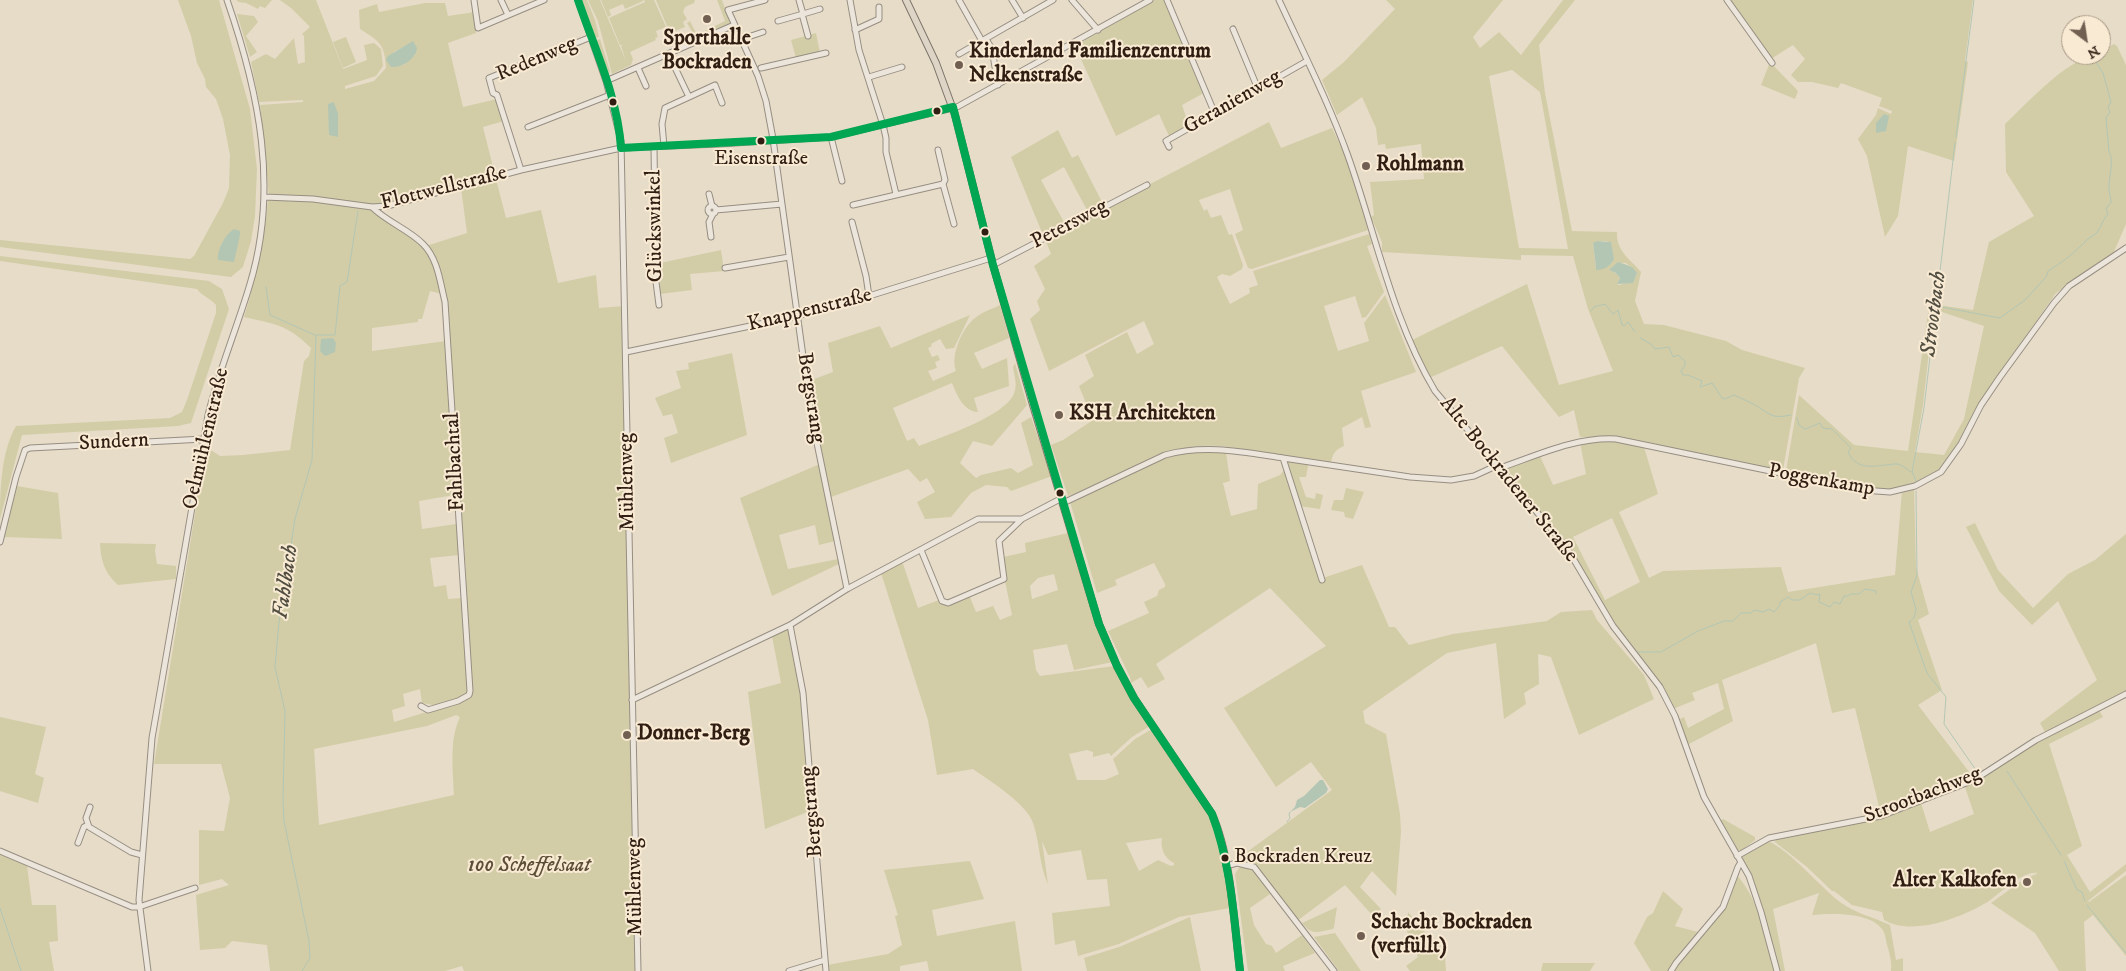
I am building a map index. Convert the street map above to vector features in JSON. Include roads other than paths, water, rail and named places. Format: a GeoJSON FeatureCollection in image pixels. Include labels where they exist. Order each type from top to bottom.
{"type":"FeatureCollection","features":[{"type":"Feature","properties":{"kind":"main road"},"geometry":{"type":"LineString","coordinates":[[906,0],[936,62],[953,107],[991,258],[1100,624],[1116,666],[1144,715],[1212,814],[1221,838],[1240,971]]}},
{"type":"Feature","properties":{"kind":"street","name":"Oelmühlenstraße"},"geometry":{"type":"LineString","coordinates":[[148,971],[139,907],[152,738],[214,390],[251,283],[260,237],[264,196],[263,143],[256,98],[227,0]]}},
{"type":"Feature","properties":{"kind":"street"},"geometry":{"type":"LineString","coordinates":[[474,0],[478,28],[544,0]]}},
{"type":"Feature","properties":{"kind":"street"},"geometry":{"type":"LineString","coordinates":[[501,0],[508,15]]}},
{"type":"Feature","properties":{"kind":"street","name":"Mühlenweg"},"geometry":{"type":"LineString","coordinates":[[578,0],[606,81],[620,133],[621,148],[638,971]]}},
{"type":"Feature","properties":{"kind":"street"},"geometry":{"type":"LineString","coordinates":[[765,0],[728,10],[758,76],[766,101],[773,139]]}},
{"type":"Feature","properties":{"kind":"street"},"geometry":{"type":"LineString","coordinates":[[799,0],[808,36]]}},
{"type":"Feature","properties":{"kind":"street"},"geometry":{"type":"LineString","coordinates":[[850,0],[859,50],[883,125],[886,138],[886,152],[896,194]]}},
{"type":"Feature","properties":{"kind":"street"},"geometry":{"type":"LineString","coordinates":[[959,0],[984,40],[992,49],[998,85]]}},
{"type":"Feature","properties":{"kind":"street"},"geometry":{"type":"LineString","coordinates":[[1012,0],[1023,18]]}},
{"type":"Feature","properties":{"kind":"street"},"geometry":{"type":"LineString","coordinates":[[959,54],[1054,0]]}},
{"type":"Feature","properties":{"kind":"street"},"geometry":{"type":"LineString","coordinates":[[1072,0],[1098,30]]}},
{"type":"Feature","properties":{"kind":"street","name":"Flottwellstraße"},"geometry":{"type":"LineString","coordinates":[[264,196],[313,199],[372,207],[386,206],[521,170],[621,148],[719,144],[831,136],[883,125],[957,107],[1150,0]]}},
{"type":"Feature","properties":{"kind":"street"},"geometry":{"type":"LineString","coordinates":[[1167,0],[1215,114]]}},
{"type":"Feature","properties":{"kind":"street","name":"Alte Bockradener Straße"},"geometry":{"type":"LineString","coordinates":[[1279,0],[1333,116],[1347,153],[1388,284],[1422,368],[1435,391],[1566,548],[1613,626],[1660,687],[1675,716],[1704,797],[1741,862],[1759,904],[1777,971]]}},
{"type":"Feature","properties":{"kind":"street"},"geometry":{"type":"LineString","coordinates":[[1726,0],[1772,63]]}},
{"type":"Feature","properties":{"kind":"street"},"geometry":{"type":"LineString","coordinates":[[855,30],[879,19],[878,7]]}},
{"type":"Feature","properties":{"kind":"street"},"geometry":{"type":"LineString","coordinates":[[778,21],[820,9]]}},
{"type":"Feature","properties":{"kind":"street"},"geometry":{"type":"LineString","coordinates":[[606,81],[734,25]]}},
{"type":"Feature","properties":{"kind":"street"},"geometry":{"type":"LineString","coordinates":[[1233,29],[1258,90]]}},
{"type":"Feature","properties":{"kind":"street"},"geometry":{"type":"LineString","coordinates":[[742,38],[763,32]]}},
{"type":"Feature","properties":{"kind":"street","name":"Redenweg"},"geometry":{"type":"LineString","coordinates":[[521,170],[489,78],[591,37]]}},
{"type":"Feature","properties":{"kind":"street"},"geometry":{"type":"LineString","coordinates":[[753,65],[761,68],[826,53]]}},
{"type":"Feature","properties":{"kind":"street"},"geometry":{"type":"LineString","coordinates":[[669,55],[689,97]]}},
{"type":"Feature","properties":{"kind":"street","name":"Geranienweg"},"geometry":{"type":"LineString","coordinates":[[1169,147],[1166,141],[1307,61]]}},
{"type":"Feature","properties":{"kind":"street"},"geometry":{"type":"LineString","coordinates":[[869,78],[902,67]]}},
{"type":"Feature","properties":{"kind":"street"},"geometry":{"type":"LineString","coordinates":[[638,68],[646,86]]}},
{"type":"Feature","properties":{"kind":"street"},"geometry":{"type":"LineString","coordinates":[[758,76],[761,68]]}},
{"type":"Feature","properties":{"kind":"street"},"geometry":{"type":"LineString","coordinates":[[664,146],[662,124],[665,108],[715,85],[722,102]]}},
{"type":"Feature","properties":{"kind":"street"},"geometry":{"type":"LineString","coordinates":[[528,127],[610,95]]}},
{"type":"Feature","properties":{"kind":"street"},"geometry":{"type":"LineString","coordinates":[[831,136],[842,181]]}},
{"type":"Feature","properties":{"kind":"street","name":"Bergstrang"},"geometry":{"type":"LineString","coordinates":[[773,139],[811,414],[847,590]]}},
{"type":"Feature","properties":{"kind":"street","name":"Glückswinkel"},"geometry":{"type":"LineString","coordinates":[[654,147],[656,282],[659,305]]}},
{"type":"Feature","properties":{"kind":"street"},"geometry":{"type":"LineString","coordinates":[[938,150],[954,224]]}},
{"type":"Feature","properties":{"kind":"street"},"geometry":{"type":"LineString","coordinates":[[853,205],[944,184]]}},
{"type":"Feature","properties":{"kind":"street","name":"Petersweg"},"geometry":{"type":"LineString","coordinates":[[993,265],[1147,185]]}},
{"type":"Feature","properties":{"kind":"street"},"geometry":{"type":"LineString","coordinates":[[709,194],[713,210],[709,222],[711,236]]}},
{"type":"Feature","properties":{"kind":"street"},"geometry":{"type":"LineString","coordinates":[[713,210],[782,204]]}},
{"type":"Feature","properties":{"kind":"street","name":"Fahlbachtal"},"geometry":{"type":"LineString","coordinates":[[372,207],[382,217],[423,244],[435,262],[445,302],[470,691],[469,695],[458,701],[428,710],[421,706]]}},
{"type":"Feature","properties":{"kind":"street"},"geometry":{"type":"LineString","coordinates":[[852,222],[866,276],[869,296]]}},
{"type":"Feature","properties":{"kind":"street","name":"Poggenkamp"},"geometry":{"type":"LineString","coordinates":[[1022,519],[1165,455],[1202,448],[1233,450],[1410,477],[1451,480],[1474,476],[1499,466],[1579,441],[1600,438],[1862,490],[1890,492],[1915,486],[1941,472],[1951,460],[1986,398],[2054,303],[2069,286],[2126,248]]}},
{"type":"Feature","properties":{"kind":"street"},"geometry":{"type":"LineString","coordinates":[[725,268],[789,257]]}},
{"type":"Feature","properties":{"kind":"street","name":"Knappenstraße"},"geometry":{"type":"LineString","coordinates":[[626,352],[798,316],[991,258]]}},
{"type":"Feature","properties":{"kind":"street","name":"Sundern"},"geometry":{"type":"LineString","coordinates":[[0,542],[16,477],[25,450],[204,439]]}},
{"type":"Feature","properties":{"kind":"street"},"geometry":{"type":"LineString","coordinates":[[1283,458],[1322,580]]}},
{"type":"Feature","properties":{"kind":"street"},"geometry":{"type":"LineString","coordinates":[[920,550],[942,600],[948,603],[1004,579],[999,541],[1022,519]]}},
{"type":"Feature","properties":{"kind":"street"},"geometry":{"type":"LineString","coordinates":[[632,700],[790,624],[847,590],[978,520],[1022,519]]}},
{"type":"Feature","properties":{"kind":"street","name":"Bergstrang"},"geometry":{"type":"LineString","coordinates":[[790,624],[803,693],[826,971]]}},
{"type":"Feature","properties":{"kind":"street","name":"Strootbachweg"},"geometry":{"type":"LineString","coordinates":[[1737,856],[1769,838],[1881,816],[1974,780],[2036,740],[2126,694]]}},
{"type":"Feature","properties":{"kind":"street"},"geometry":{"type":"LineString","coordinates":[[90,807],[86,818],[88,825],[131,852],[142,855]]}},
{"type":"Feature","properties":{"kind":"street"},"geometry":{"type":"LineString","coordinates":[[78,843],[84,827],[88,825]]}},
{"type":"Feature","properties":{"kind":"street"},"geometry":{"type":"LineString","coordinates":[[0,850],[132,907],[139,907],[195,888]]}},
{"type":"Feature","properties":{"kind":"street"},"geometry":{"type":"LineString","coordinates":[[1671,971],[1723,907],[1741,862]]}},
{"type":"Feature","properties":{"kind":"street"},"geometry":{"type":"LineString","coordinates":[[1226,866],[1237,863],[1254,867],[1334,971]]}},
{"type":"Feature","properties":{"kind":"street"},"geometry":{"type":"LineString","coordinates":[[789,971],[825,960]]}},
{"type":"Feature","properties":{"kind":"waterway","name":"Strootbach"},"geometry":{"type":"LineString","coordinates":[[1956,137],[1974,0]]}},
{"type":"Feature","properties":{"kind":"waterway"},"geometry":{"type":"LineString","coordinates":[[1936,306],[2000,318],[2025,300],[2046,277],[2048,271],[2068,257],[2098,231],[2108,214],[2106,209],[2111,202],[2109,191],[2111,155],[2109,152],[2106,118],[2110,112],[2108,107],[2111,102],[2103,73],[2098,65]]}},
{"type":"Feature","properties":{"kind":"waterway","name":"Strootbach"},"geometry":{"type":"LineString","coordinates":[[1917,483],[1912,472],[1924,408],[1955,143]]}},
{"type":"Feature","properties":{"kind":"waterway","name":"Fahlbach"},"geometry":{"type":"LineString","coordinates":[[302,971],[310,958],[309,941],[284,821],[285,711],[275,667],[279,622],[295,519],[312,460],[316,335],[335,335],[340,286],[347,282],[358,211]]}},
{"type":"Feature","properties":{"kind":"waterway"},"geometry":{"type":"LineString","coordinates":[[266,287],[270,315],[315,335]]}},
{"type":"Feature","properties":{"kind":"waterway"},"geometry":{"type":"LineString","coordinates":[[1591,311],[1594,307],[1605,304],[1613,314],[1618,310],[1622,325],[1624,326],[1628,322],[1635,332]]}},
{"type":"Feature","properties":{"kind":"waterway"},"geometry":{"type":"LineString","coordinates":[[1640,338],[1651,344],[1655,349],[1669,347],[1673,357],[1678,355],[1685,361],[1681,371],[1683,375],[1688,375],[1702,381],[1700,387],[1712,383],[1722,398],[1725,399],[1734,395],[1774,416],[1791,415]]}},
{"type":"Feature","properties":{"kind":"waterway"},"geometry":{"type":"LineString","coordinates":[[1797,418],[1799,425],[1805,429],[1820,423],[1823,428],[1832,429],[1851,448],[1848,452],[1857,463],[1870,466],[1899,464],[1911,472]]}},
{"type":"Feature","properties":{"kind":"waterway","name":"Strootbach"},"geometry":{"type":"LineString","coordinates":[[1916,491],[1917,575],[1911,592],[1916,609],[1914,618],[1909,622],[1927,673],[1946,697],[1944,724],[1978,773],[1985,770]]}},
{"type":"Feature","properties":{"kind":"waterway"},"geometry":{"type":"LineString","coordinates":[[1638,652],[1661,652],[1698,631],[1724,621],[1733,621],[1741,613],[1751,613],[1754,610],[1763,612],[1769,609],[1774,612],[1780,605],[1780,602],[1788,597],[1792,600],[1800,600],[1810,593],[1820,594],[1819,602],[1830,607],[1834,602],[1840,604],[1844,596],[1859,594],[1865,589],[1876,591],[1876,594]]}},
{"type":"Feature","properties":{"kind":"waterway","name":"Strootbach"},"geometry":{"type":"LineString","coordinates":[[2007,771],[2061,855]]}},
{"type":"Feature","properties":{"kind":"waterway"},"geometry":{"type":"LineString","coordinates":[[1287,822],[1290,818],[1290,812]]}},
{"type":"Feature","properties":{"kind":"waterway","name":"Strootbach"},"geometry":{"type":"LineString","coordinates":[[2064,861],[2077,890],[2082,892],[2085,901]]}},
{"type":"Feature","properties":{"kind":"waterway","name":"Strootbach"},"geometry":{"type":"LineString","coordinates":[[2087,905],[2126,953]]}},
{"type":"Feature","properties":{"kind":"waterway"},"geometry":{"type":"LineString","coordinates":[[0,908],[21,971]]}},
{"type":"Feature","properties":{"kind":"place","name":"Sporthalle Bockraden"},"geometry":{"type":"Point","coordinates":[707,19]}},
{"type":"Feature","properties":{"kind":"place","name":"Kinderland Familienzentrum Nelkenstraße"},"geometry":{"type":"Point","coordinates":[959,65]}},
{"type":"Feature","properties":{"kind":"place","name":"Eisenstraße"},"geometry":{"type":"Point","coordinates":[761,141]}},
{"type":"Feature","properties":{"kind":"place","name":"Rohlmann"},"geometry":{"type":"Point","coordinates":[1366,166]}},
{"type":"Feature","properties":{"kind":"place","name":"KSH Architekten"},"geometry":{"type":"Point","coordinates":[1059,415]}},
{"type":"Feature","properties":{"kind":"place","name":"Donner-Berg"},"geometry":{"type":"Point","coordinates":[627,735]}},
{"type":"Feature","properties":{"kind":"place","name":"Bockraden Kreuz"},"geometry":{"type":"Point","coordinates":[1225,858]}},
{"type":"Feature","properties":{"kind":"place","name":"Alter Kalkofen"},"geometry":{"type":"Point","coordinates":[2027,882]}},
{"type":"Feature","properties":{"kind":"place","name":"Schacht Bockraden (verfüllt)"},"geometry":{"type":"Point","coordinates":[1361,936]}},
{"type":"Feature","properties":{"kind":"park label","name":"100 Scheffelsaat"},"geometry":{"type":"Point","coordinates":[529,867]}}]}
